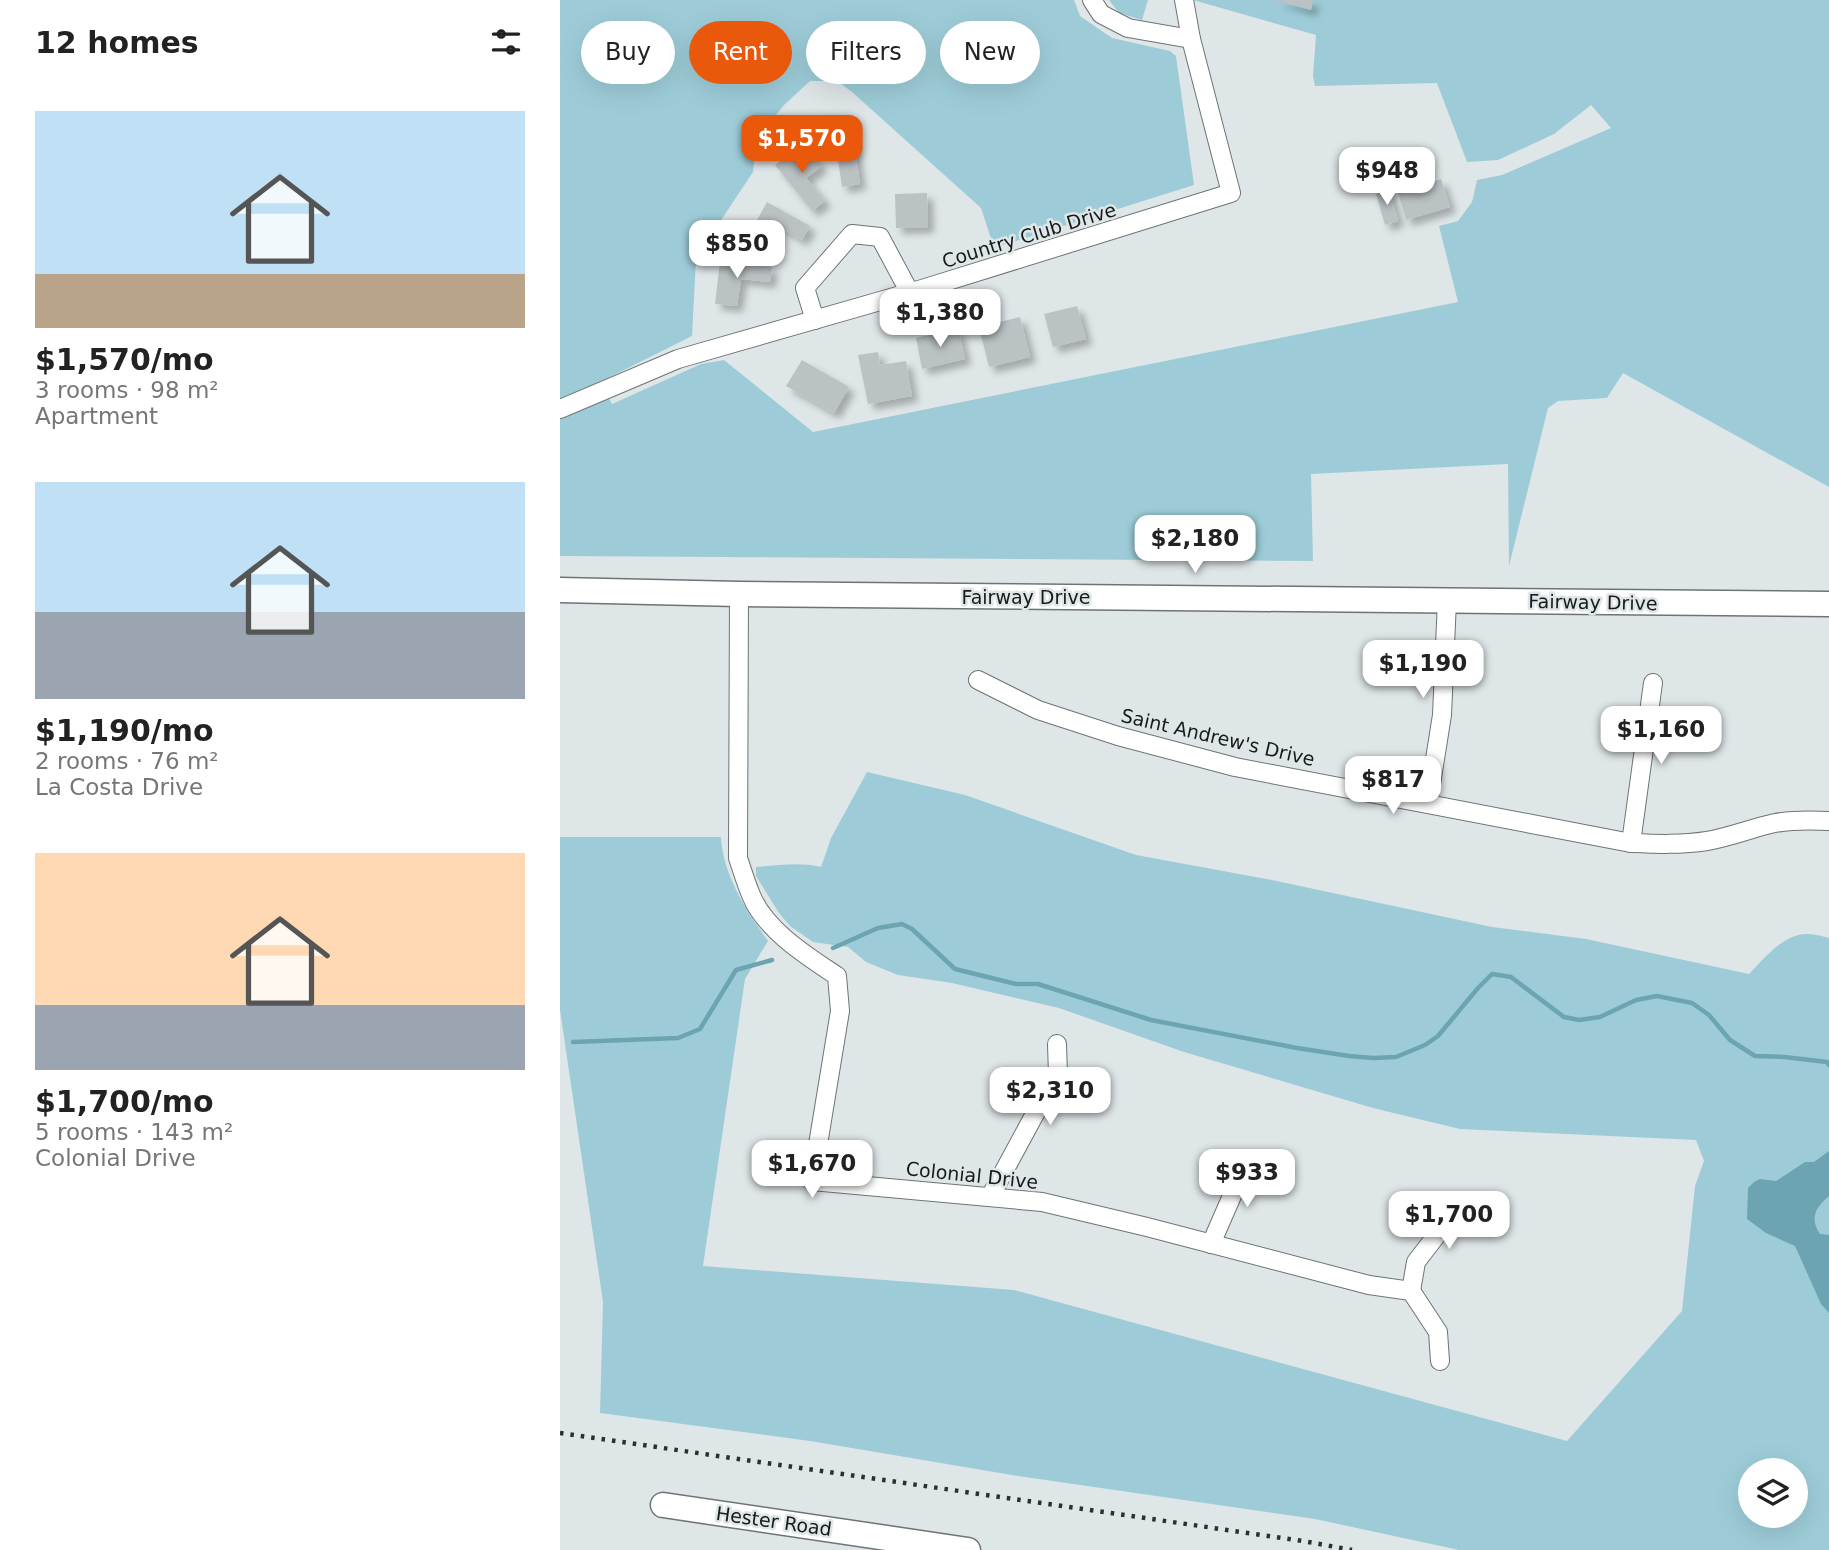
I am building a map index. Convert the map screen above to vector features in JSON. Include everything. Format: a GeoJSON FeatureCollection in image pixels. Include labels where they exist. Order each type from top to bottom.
{"type":"FeatureCollection","features":[{"type":"Feature","properties":{"kind":"main road","name":"Fairway Drive"},"geometry":{"type":"LineString","coordinates":[[560,590],[1829,604]]}},
{"type":"Feature","properties":{"kind":"main road","name":"Hester Road"},"geometry":{"type":"LineString","coordinates":[[663,1505],[968,1550]]}},
{"type":"Feature","properties":{"kind":"street"},"geometry":{"type":"LineString","coordinates":[[1092,0],[1101,14],[1128,29],[1191,39],[1184,0]]}},
{"type":"Feature","properties":{"kind":"street","name":"Country Club Drive"},"geometry":{"type":"LineString","coordinates":[[560,410],[678,359],[910,293],[1231,193],[1191,39]]}},
{"type":"Feature","properties":{"kind":"street"},"geometry":{"type":"LineString","coordinates":[[815,320],[805,288],[852,234],[880,237],[910,293]]}},
{"type":"Feature","properties":{"kind":"street","name":"Colonial Drive"},"geometry":{"type":"LineString","coordinates":[[740,594],[738,858],[751,897],[770,923],[797,949],[837,976],[840,1011],[812,1181],[1042,1202],[1369,1285],[1411,1290]]}},
{"type":"Feature","properties":{"kind":"street"},"geometry":{"type":"LineString","coordinates":[[1428,803],[1442,715],[1447,600]]}},
{"type":"Feature","properties":{"kind":"street","name":"Saint Andrew's Drive"},"geometry":{"type":"LineString","coordinates":[[978,680],[1038,710],[1118,736],[1235,767],[1631,843],[1667,845],[1706,841],[1742,834],[1776,823],[1829,821]]}},
{"type":"Feature","properties":{"kind":"street"},"geometry":{"type":"LineString","coordinates":[[1631,843],[1653,683]]}},
{"type":"Feature","properties":{"kind":"street"},"geometry":{"type":"LineString","coordinates":[[990,1197],[1058,1075],[1057,1044]]}},
{"type":"Feature","properties":{"kind":"street"},"geometry":{"type":"LineString","coordinates":[[1211,1244],[1248,1159]]}},
{"type":"Feature","properties":{"kind":"street"},"geometry":{"type":"LineString","coordinates":[[1440,1361],[1438,1332],[1411,1290],[1416,1262],[1449,1219],[1478,1204]]}},
{"type":"Feature","properties":{"kind":"shaded area"},"geometry":{"type":"Polygon","coordinates":[[[560,0],[1074,0],[1080,16],[1112,38],[1170,51],[1176,56],[1194,185],[994,248],[981,208],[841,84],[926,84],[926,21],[806,21],[807,84],[770,122],[755,153],[753,172],[696,258],[692,336],[606,379],[602,385],[612,404],[701,364],[724,360],[813,432],[1458,302],[1439,226],[1458,221],[1472,202],[1477,180],[1502,175],[1611,128],[1591,105],[1554,134],[1498,160],[1467,162],[1437,83],[1315,86],[1313,76],[1316,35],[1193,0],[1829,0],[1829,487],[1623,373],[1607,398],[1558,401],[1548,408],[1509,566],[1508,464],[1311,474],[1313,561],[560,556],[560,0]]]}},
{"type":"Feature","properties":{"kind":"shaded area"},"geometry":{"type":"Polygon","coordinates":[[[1109,0],[1148,0],[1142,20],[1119,13],[1109,0]]]}},
{"type":"Feature","properties":{"kind":"shaded area"},"geometry":{"type":"Polygon","coordinates":[[[867,772],[965,795],[1136,855],[1272,880],[1492,927],[1586,939],[1749,974],[1775,948],[1790,938],[1807,934],[1829,938],[1829,1550],[1459,1550],[1315,1519],[1018,1476],[810,1441],[600,1413],[603,1302],[560,1010],[560,837],[721,837],[731,879],[744,905],[768,941],[745,979],[703,1266],[1014,1290],[1567,1441],[1682,1311],[1695,1186],[1704,1161],[1696,1140],[1460,1129],[1373,1108],[1184,1052],[1059,1008],[952,983],[898,975],[866,962],[848,947],[813,942],[790,926],[756,876],[756,867],[797,864],[821,867],[831,838],[867,772]]]}},
{"type":"Feature","properties":{"kind":"shaded area"},"geometry":{"type":"Polygon","coordinates":[[[1829,1151],[1829,1196],[1815,1213],[1815,1223],[1820,1234],[1829,1235],[1829,1313],[1821,1304],[1795,1246],[1766,1233],[1747,1219],[1748,1188],[1754,1182],[1760,1179],[1776,1181],[1805,1162],[1814,1162],[1829,1151]]]}},
{"type":"Feature","properties":{"kind":"building"},"geometry":{"type":"Polygon","coordinates":[[[1274,0],[1313,0],[1311,10],[1274,0]]]}},
{"type":"Feature","properties":{"kind":"building"},"geometry":{"type":"Polygon","coordinates":[[[803,143],[822,166],[806,178],[825,201],[812,211],[775,165],[803,143]]]}},
{"type":"Feature","properties":{"kind":"building"},"geometry":{"type":"Polygon","coordinates":[[[854,143],[860,184],[842,187],[836,146],[854,143]]]}},
{"type":"Feature","properties":{"kind":"building"},"geometry":{"type":"Polygon","coordinates":[[[1441,179],[1450,207],[1406,220],[1398,193],[1441,179]]]}},
{"type":"Feature","properties":{"kind":"building"},"geometry":{"type":"Polygon","coordinates":[[[1389,190],[1398,221],[1385,225],[1376,194],[1389,190]]]}},
{"type":"Feature","properties":{"kind":"building"},"geometry":{"type":"Polygon","coordinates":[[[927,193],[928,227],[896,228],[895,194],[927,193]]]}},
{"type":"Feature","properties":{"kind":"building"},"geometry":{"type":"Polygon","coordinates":[[[767,202],[810,226],[802,240],[775,225],[768,238],[752,229],[767,202]]]}},
{"type":"Feature","properties":{"kind":"building"},"geometry":{"type":"Polygon","coordinates":[[[720,261],[772,267],[770,282],[741,279],[737,306],[715,304],[720,261]]]}},
{"type":"Feature","properties":{"kind":"building"},"geometry":{"type":"Polygon","coordinates":[[[1077,306],[1086,339],[1053,347],[1044,314],[1077,306]]]}},
{"type":"Feature","properties":{"kind":"building"},"geometry":{"type":"Polygon","coordinates":[[[1020,317],[1030,357],[989,367],[979,327],[1020,317]]]}},
{"type":"Feature","properties":{"kind":"building"},"geometry":{"type":"Polygon","coordinates":[[[958,328],[965,359],[922,369],[916,338],[958,328]]]}},
{"type":"Feature","properties":{"kind":"building"},"geometry":{"type":"Polygon","coordinates":[[[878,352],[880,365],[906,361],[912,396],[868,404],[858,355],[878,352]]]}},
{"type":"Feature","properties":{"kind":"building"},"geometry":{"type":"Polygon","coordinates":[[[802,360],[849,387],[834,413],[786,386],[802,360]]]}},
{"type":"Feature","properties":{"kind":"waterway"},"geometry":{"type":"LineString","coordinates":[[833,948],[878,928],[902,924],[912,929],[955,969],[1016,984],[1038,984],[1151,1020],[1297,1048],[1373,1058],[1396,1057],[1425,1045],[1438,1036],[1492,974],[1511,977],[1564,1017],[1579,1020],[1600,1017],[1636,1000],[1657,996],[1692,1003],[1709,1015],[1730,1040],[1755,1056],[1827,1062],[1829,1065]]}},
{"type":"Feature","properties":{"kind":"waterway"},"geometry":{"type":"LineString","coordinates":[[573,1042],[678,1038],[700,1029],[736,970],[772,960]]}},
{"type":"Feature","properties":{"kind":"railway"},"geometry":{"type":"LineString","coordinates":[[560,1433],[1352,1550]]}}]}
